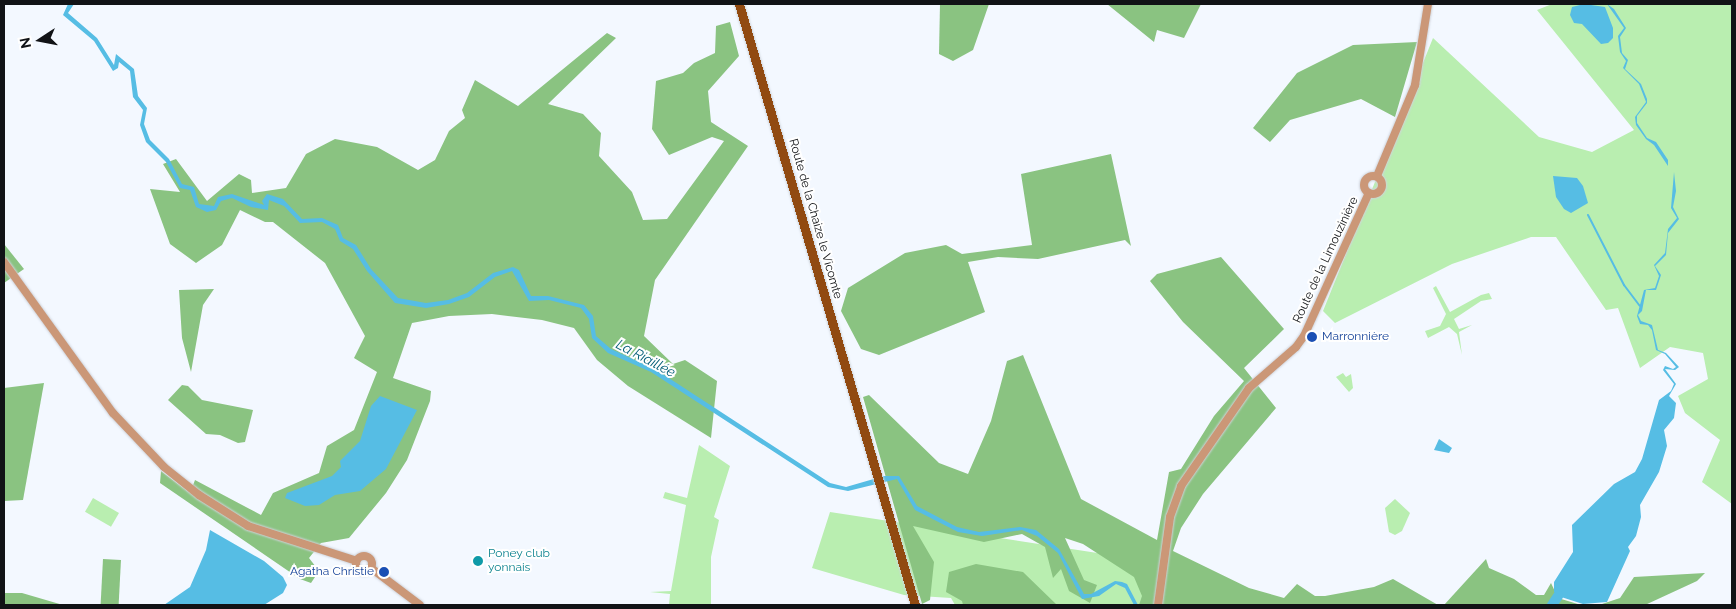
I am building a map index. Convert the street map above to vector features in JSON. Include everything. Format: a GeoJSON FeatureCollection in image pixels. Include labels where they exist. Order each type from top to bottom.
{"type":"FeatureCollection","features":[{"type":"Feature","properties":{"kind":"main road","name":"Route de la Chaize le Vicomte"},"geometry":{"type":"LineString","coordinates":[[739,4],[914,603]]}},
{"type":"Feature","properties":{"kind":"street"},"geometry":{"type":"LineString","coordinates":[[1377,176],[1415,85],[1428,4]]}},
{"type":"Feature","properties":{"kind":"street"},"geometry":{"type":"LineString","coordinates":[[1371,175],[1377,176],[1382,181],[1382,188],[1376,194],[1369,193],[1365,190],[1364,181],[1371,175]]}},
{"type":"Feature","properties":{"kind":"street","name":"Route de la Limouzinière"},"geometry":{"type":"LineString","coordinates":[[1158,605],[1167,535],[1174,500],[1200,458],[1249,388],[1296,347],[1304,336],[1369,193]]}},
{"type":"Feature","properties":{"kind":"street"},"geometry":{"type":"LineString","coordinates":[[4,262],[113,413],[164,466],[199,495],[248,526],[357,561],[363,556],[368,558],[371,568],[420,605]]}},
{"type":"Feature","properties":{"kind":"green space"},"geometry":{"type":"Polygon","coordinates":[[[940,4],[989,4],[973,50],[953,61],[939,54],[940,4]]]}},
{"type":"Feature","properties":{"kind":"green space"},"geometry":{"type":"Polygon","coordinates":[[[1107,4],[1201,4],[1184,38],[1157,30],[1154,42],[1107,4]]]}},
{"type":"Feature","properties":{"kind":"green space"},"geometry":{"type":"Polygon","coordinates":[[[1552,4],[1732,4],[1732,504],[1702,482],[1720,440],[1685,413],[1678,396],[1708,379],[1703,353],[1670,347],[1640,368],[1618,308],[1606,310],[1556,237],[1531,237],[1452,264],[1335,323],[1323,311],[1433,38],[1539,137],[1592,152],[1634,130],[1537,10],[1552,4]]]}},
{"type":"Feature","properties":{"kind":"green space"},"geometry":{"type":"Polygon","coordinates":[[[730,22],[739,56],[708,91],[711,122],[748,146],[655,280],[644,336],[673,364],[685,360],[717,381],[711,438],[628,386],[597,360],[574,328],[542,320],[492,314],[449,316],[412,323],[393,378],[431,391],[430,401],[407,460],[386,493],[349,538],[321,543],[309,558],[319,571],[311,583],[300,579],[160,483],[161,471],[190,493],[195,480],[261,515],[273,493],[319,473],[327,446],[354,430],[377,372],[354,358],[365,336],[325,263],[273,222],[265,222],[240,210],[222,245],[196,263],[170,244],[150,189],[180,192],[163,164],[176,159],[207,201],[239,174],[251,180],[252,193],[286,188],[306,154],[335,139],[377,147],[418,170],[435,160],[449,131],[465,118],[462,110],[475,80],[518,106],[607,33],[616,38],[548,104],[583,114],[601,133],[599,156],[632,192],[643,220],[667,219],[724,141],[712,137],[669,155],[652,129],[656,81],[683,73],[694,63],[715,53],[716,26],[730,22]]]}},
{"type":"Feature","properties":{"kind":"green space"},"geometry":{"type":"Polygon","coordinates":[[[1417,42],[1395,117],[1361,99],[1290,120],[1270,142],[1253,128],[1297,73],[1353,45],[1417,42]]]}},
{"type":"Feature","properties":{"kind":"green space"},"geometry":{"type":"Polygon","coordinates":[[[1111,154],[1131,246],[1125,240],[1038,259],[998,257],[968,262],[985,312],[879,355],[861,349],[841,311],[848,288],[905,253],[946,245],[962,254],[1032,245],[1021,174],[1111,154]]]}},
{"type":"Feature","properties":{"kind":"green space"},"geometry":{"type":"Polygon","coordinates":[[[4,244],[24,269],[4,283],[4,244]]]}},
{"type":"Feature","properties":{"kind":"green space"},"geometry":{"type":"Polygon","coordinates":[[[1221,257],[1284,329],[1244,368],[1276,408],[1203,494],[1181,528],[1173,551],[1249,588],[1284,598],[1297,584],[1315,596],[1325,596],[1374,587],[1393,579],[1438,605],[1139,605],[1142,596],[1134,577],[1083,544],[1065,538],[1084,580],[1097,585],[1090,603],[1069,591],[1061,569],[1053,578],[1045,547],[1022,534],[984,542],[913,526],[934,562],[930,600],[922,604],[863,397],[869,395],[939,463],[968,474],[991,421],[1007,361],[1023,355],[1081,499],[1157,540],[1169,472],[1181,469],[1214,416],[1244,381],[1183,322],[1150,281],[1157,274],[1221,257]]]}},
{"type":"Feature","properties":{"kind":"green space"},"geometry":{"type":"Polygon","coordinates":[[[1436,286],[1450,312],[1481,295],[1489,293],[1492,299],[1481,301],[1454,319],[1459,329],[1472,325],[1459,332],[1462,355],[1457,334],[1449,327],[1428,338],[1425,331],[1440,326],[1446,314],[1433,288],[1436,286]]]}},
{"type":"Feature","properties":{"kind":"green space"},"geometry":{"type":"Polygon","coordinates":[[[214,289],[203,305],[191,372],[182,338],[179,290],[214,289]]]}},
{"type":"Feature","properties":{"kind":"green space"},"geometry":{"type":"Polygon","coordinates":[[[1343,373],[1346,377],[1351,374],[1353,388],[1349,392],[1336,377],[1343,373]]]}},
{"type":"Feature","properties":{"kind":"green space"},"geometry":{"type":"Polygon","coordinates":[[[44,383],[23,500],[4,501],[4,388],[44,383]]]}},
{"type":"Feature","properties":{"kind":"green space"},"geometry":{"type":"Polygon","coordinates":[[[182,385],[188,386],[202,400],[253,410],[245,442],[238,443],[220,435],[206,434],[168,400],[182,385]]]}},
{"type":"Feature","properties":{"kind":"green space"},"geometry":{"type":"Polygon","coordinates":[[[699,445],[730,466],[714,517],[719,520],[711,557],[711,605],[669,605],[670,594],[650,592],[671,591],[686,505],[663,498],[665,492],[687,498],[699,445]]]}},
{"type":"Feature","properties":{"kind":"green space"},"geometry":{"type":"Polygon","coordinates":[[[93,498],[119,513],[111,527],[85,512],[93,498]]]}},
{"type":"Feature","properties":{"kind":"green space"},"geometry":{"type":"Polygon","coordinates":[[[1395,499],[1410,513],[1402,531],[1395,535],[1389,532],[1385,508],[1395,499]]]}},
{"type":"Feature","properties":{"kind":"green space"},"geometry":{"type":"Polygon","coordinates":[[[830,512],[1130,558],[1254,605],[955,605],[951,598],[904,595],[812,568],[830,512]]]}},
{"type":"Feature","properties":{"kind":"green space"},"geometry":{"type":"Polygon","coordinates":[[[103,559],[121,560],[119,605],[101,605],[103,559]]]}},
{"type":"Feature","properties":{"kind":"green space"},"geometry":{"type":"Polygon","coordinates":[[[1486,559],[1489,568],[1514,579],[1536,595],[1544,595],[1551,583],[1558,598],[1581,605],[1444,605],[1486,559]]]}},
{"type":"Feature","properties":{"kind":"green space"},"geometry":{"type":"Polygon","coordinates":[[[976,564],[1023,572],[1057,605],[963,605],[962,601],[946,592],[949,572],[976,564]]]}},
{"type":"Feature","properties":{"kind":"green space"},"geometry":{"type":"Polygon","coordinates":[[[1705,573],[1697,581],[1645,605],[1599,605],[1620,598],[1634,577],[1705,573]]]}},
{"type":"Feature","properties":{"kind":"green space"},"geometry":{"type":"Polygon","coordinates":[[[4,593],[22,593],[63,605],[4,605],[4,593]]]}},
{"type":"Feature","properties":{"kind":"water"},"geometry":{"type":"Polygon","coordinates":[[[68,4],[74,4],[68,13],[97,38],[114,65],[116,54],[134,69],[138,96],[147,108],[144,124],[150,140],[169,159],[182,184],[194,187],[199,204],[214,206],[218,197],[232,194],[264,205],[262,201],[267,194],[283,199],[302,219],[322,218],[338,225],[343,238],[356,245],[371,269],[398,298],[426,303],[448,300],[467,293],[493,273],[513,267],[519,270],[531,296],[548,296],[584,305],[593,316],[596,336],[611,349],[655,369],[830,483],[846,487],[884,476],[899,476],[917,506],[957,527],[979,532],[1020,527],[1036,530],[1059,549],[1084,594],[1091,594],[1115,581],[1122,582],[1127,584],[1138,605],[1134,605],[1125,588],[1116,584],[1099,596],[1082,599],[1058,553],[1037,536],[1022,530],[982,536],[958,532],[915,510],[897,479],[848,491],[828,487],[651,372],[608,353],[592,338],[589,319],[581,308],[549,300],[529,301],[512,271],[495,277],[469,297],[449,304],[426,308],[395,303],[367,271],[353,249],[340,241],[335,229],[322,222],[300,223],[284,206],[269,200],[268,210],[251,207],[232,198],[221,201],[216,210],[207,212],[196,207],[190,190],[180,188],[166,162],[146,142],[140,125],[143,110],[133,97],[130,71],[119,62],[118,68],[113,71],[94,41],[63,15],[68,4]]]}},
{"type":"Feature","properties":{"kind":"water"},"geometry":{"type":"Polygon","coordinates":[[[1584,4],[1605,7],[1613,28],[1613,38],[1608,43],[1601,44],[1582,24],[1574,23],[1570,15],[1572,7],[1584,4]]]}},
{"type":"Feature","properties":{"kind":"water"},"geometry":{"type":"Polygon","coordinates":[[[1607,4],[1614,9],[1626,28],[1620,37],[1622,53],[1628,60],[1625,69],[1641,84],[1647,99],[1647,103],[1637,116],[1637,123],[1647,138],[1656,142],[1668,160],[1668,166],[1654,145],[1646,139],[1636,125],[1635,117],[1646,102],[1639,84],[1623,68],[1626,61],[1620,52],[1618,36],[1624,28],[1607,4]]]}},
{"type":"Feature","properties":{"kind":"water"},"geometry":{"type":"Polygon","coordinates":[[[1674,172],[1676,191],[1673,207],[1679,219],[1668,233],[1666,255],[1655,266],[1661,275],[1656,290],[1646,290],[1642,311],[1638,315],[1641,321],[1652,325],[1658,350],[1666,353],[1679,367],[1675,370],[1665,369],[1676,384],[1669,396],[1676,403],[1674,418],[1664,430],[1667,446],[1659,472],[1640,505],[1641,517],[1636,536],[1628,547],[1630,551],[1607,602],[1583,604],[1558,596],[1554,592],[1554,582],[1573,552],[1572,525],[1614,484],[1635,472],[1642,459],[1659,400],[1671,391],[1674,384],[1663,370],[1665,366],[1673,369],[1676,367],[1665,354],[1656,350],[1652,330],[1648,325],[1640,324],[1637,316],[1644,290],[1655,288],[1659,276],[1654,265],[1665,253],[1668,229],[1677,218],[1671,208],[1674,172]]]}},
{"type":"Feature","properties":{"kind":"water"},"geometry":{"type":"Polygon","coordinates":[[[1553,176],[1577,178],[1583,186],[1588,203],[1571,213],[1564,209],[1556,197],[1553,176]]]}},
{"type":"Feature","properties":{"kind":"water"},"geometry":{"type":"Polygon","coordinates":[[[380,396],[417,410],[386,469],[360,491],[335,495],[319,505],[305,506],[285,498],[287,493],[332,476],[341,467],[340,461],[360,441],[371,406],[380,396]]]}},
{"type":"Feature","properties":{"kind":"water"},"geometry":{"type":"Polygon","coordinates":[[[1439,439],[1452,448],[1449,453],[1434,450],[1439,439]]]}},
{"type":"Feature","properties":{"kind":"water"},"geometry":{"type":"Polygon","coordinates":[[[210,530],[264,561],[283,577],[287,585],[283,593],[264,605],[164,605],[190,587],[206,550],[210,530]]]}},
{"type":"Feature","properties":{"kind":"waterway"},"geometry":{"type":"LineString","coordinates":[[1588,215],[1624,285],[1640,306]]}},
{"type":"Feature","properties":{"kind":"waterway"},"geometry":{"type":"LineString","coordinates":[[1552,605],[1558,596]]}},
{"type":"Feature","properties":{"kind":"place","name":"Marronnière"},"geometry":{"type":"Point","coordinates":[1312,337]}},
{"type":"Feature","properties":{"kind":"place","name":"Poney club yonnais"},"geometry":{"type":"Point","coordinates":[478,561]}},
{"type":"Feature","properties":{"kind":"place","name":"Agatha Christie"},"geometry":{"type":"Point","coordinates":[384,572]}},
{"type":"Feature","properties":{"kind":"water label","name":"La Riaillée"},"geometry":{"type":"Point","coordinates":[646,358]}}]}
